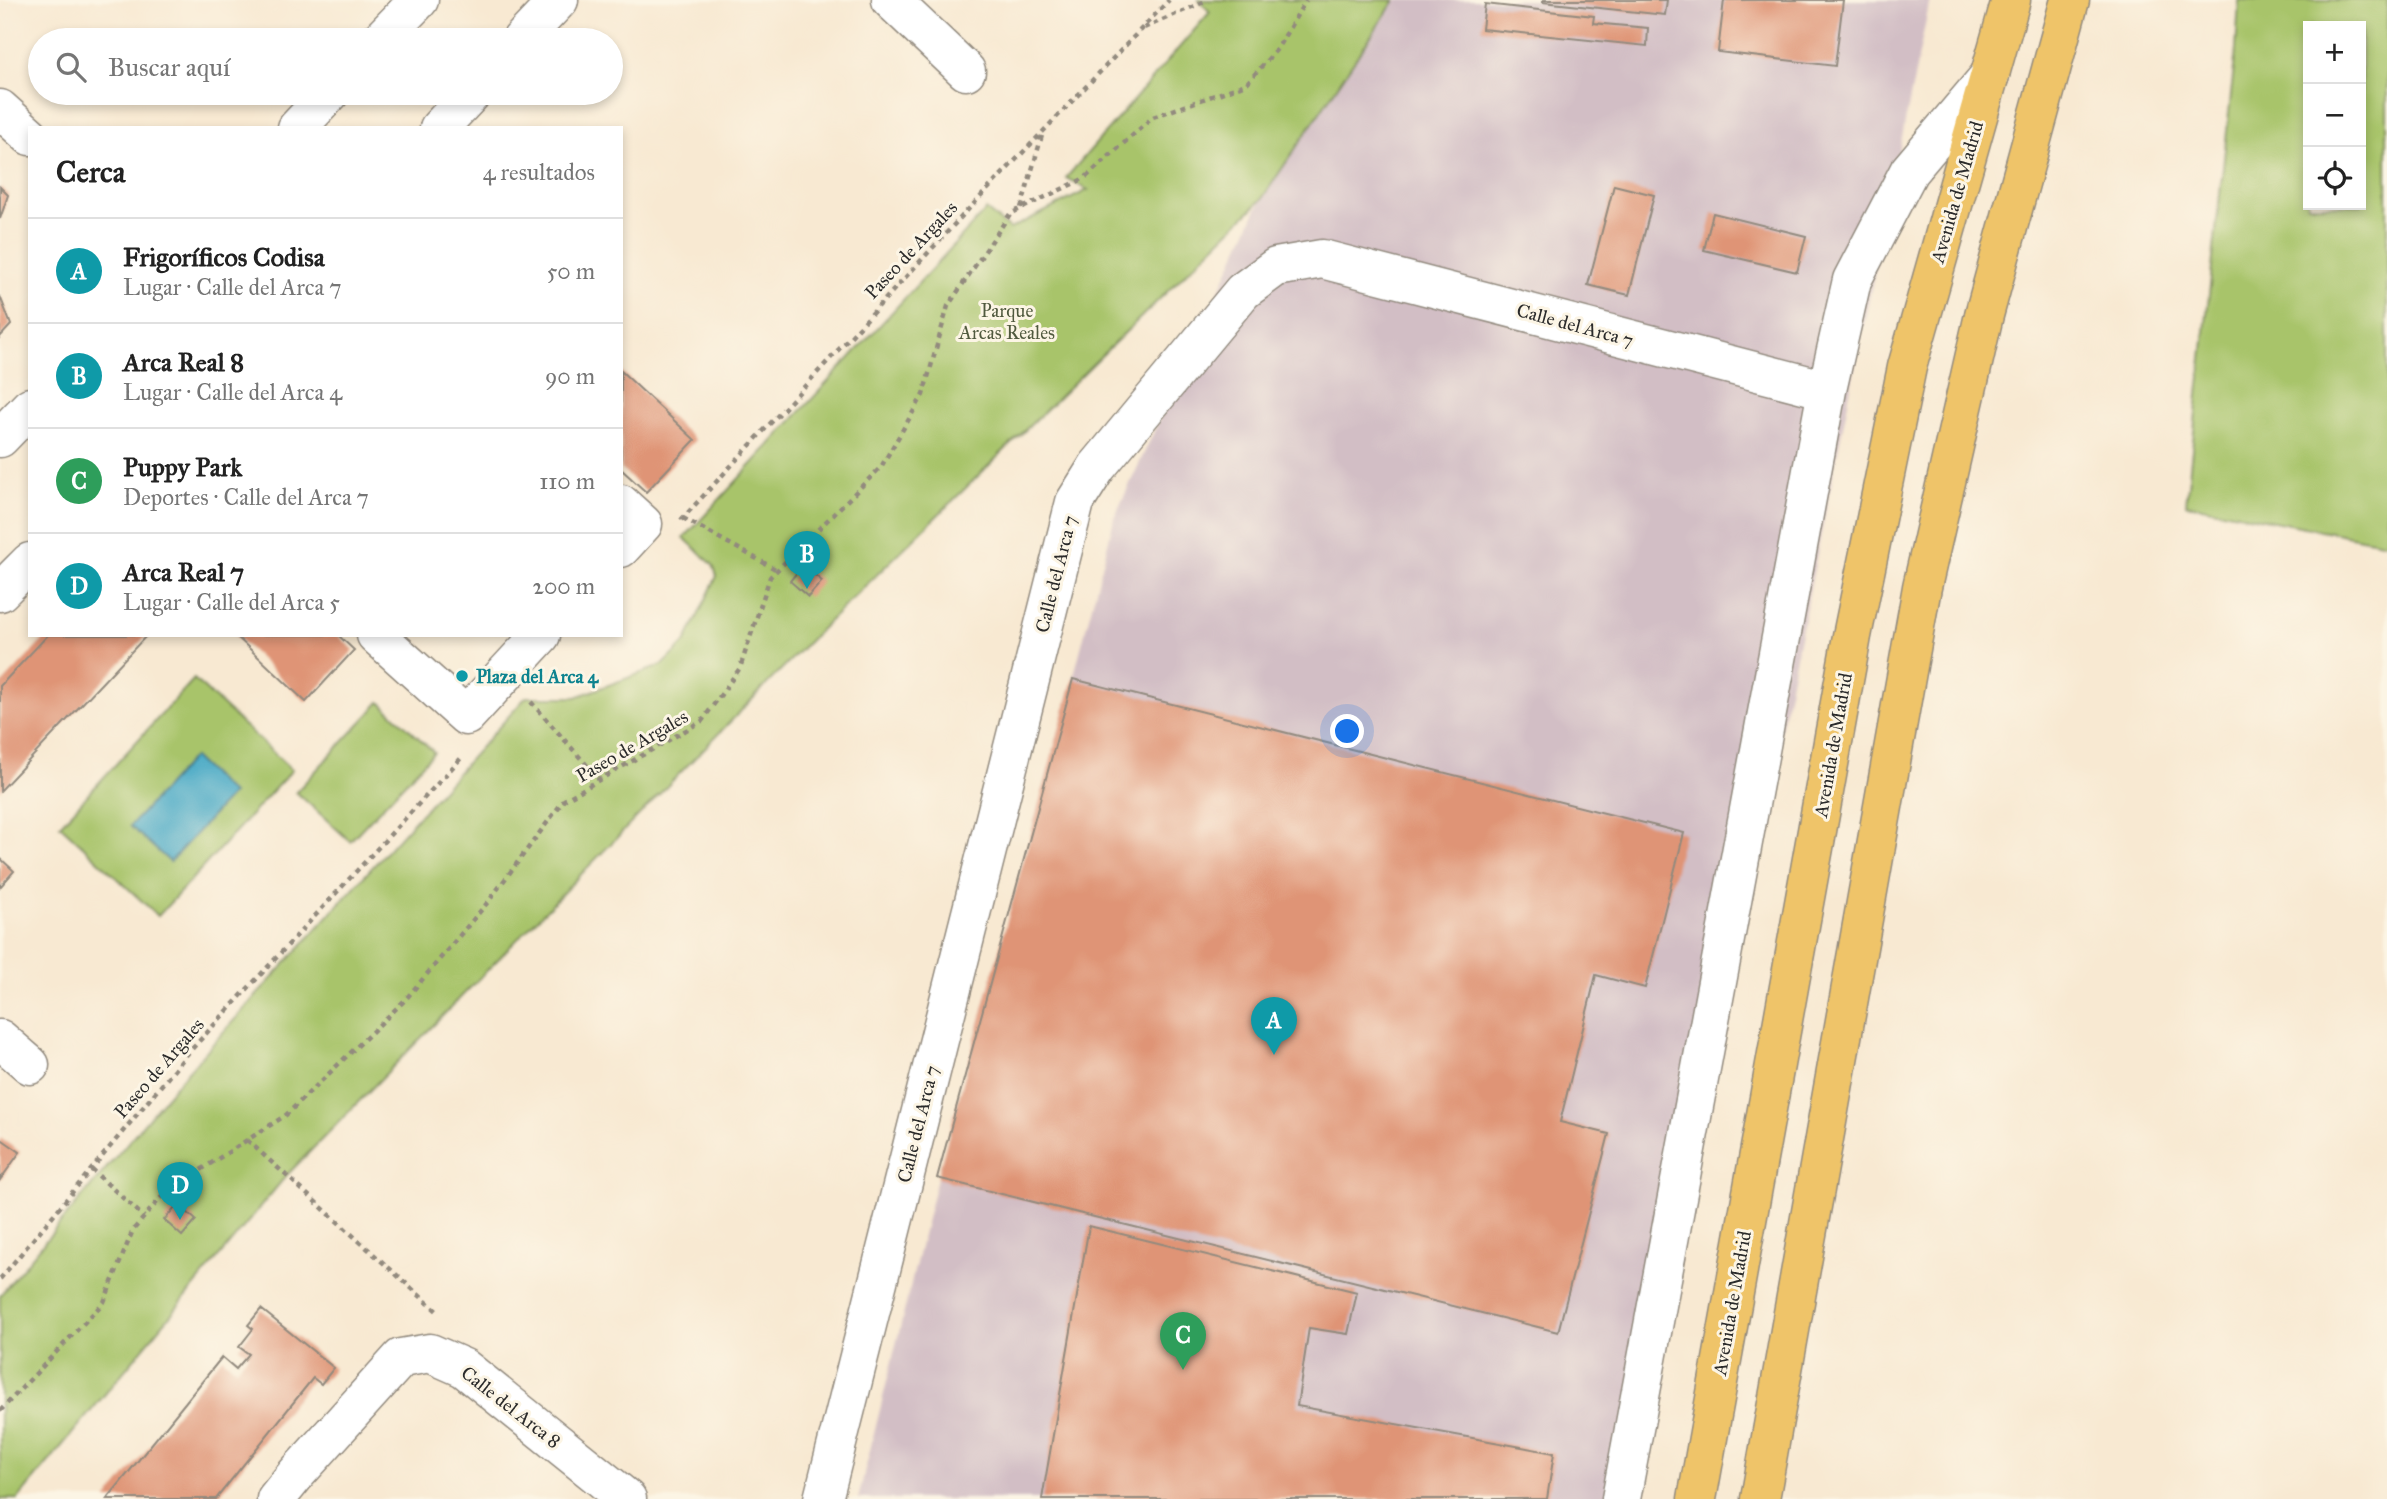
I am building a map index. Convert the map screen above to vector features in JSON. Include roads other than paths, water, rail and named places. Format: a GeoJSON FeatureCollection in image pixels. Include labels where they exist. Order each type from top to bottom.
{"type":"FeatureCollection","features":[{"type":"Feature","properties":{"kind":"main road","name":"Avenida de Madrid"},"geometry":{"type":"LineString","coordinates":[[1697,1499],[1847,663],[1907,367],[2011,0]]}},
{"type":"Feature","properties":{"kind":"main road"},"geometry":{"type":"LineString","coordinates":[[1760,1499],[1922,587],[1984,315],[2070,0]]}},
{"type":"Feature","properties":{"kind":"street"},"geometry":{"type":"LineString","coordinates":[[392,28],[419,0]]}},
{"type":"Feature","properties":{"kind":"street"},"geometry":{"type":"LineString","coordinates":[[532,28],[559,0]]}},
{"type":"Feature","properties":{"kind":"street"},"geometry":{"type":"LineString","coordinates":[[891,0],[967,71]]}},
{"type":"Feature","properties":{"kind":"street"},"geometry":{"type":"LineString","coordinates":[[1621,1499],[1827,390],[1852,280],[1909,171],[1990,75]]}},
{"type":"Feature","properties":{"kind":"street"},"geometry":{"type":"LineString","coordinates":[[299,126],[319,105]]}},
{"type":"Feature","properties":{"kind":"street"},"geometry":{"type":"LineString","coordinates":[[441,126],[461,105]]}},
{"type":"Feature","properties":{"kind":"street"},"geometry":{"type":"LineString","coordinates":[[0,109],[28,134]]}},
{"type":"Feature","properties":{"kind":"street","name":"Calle del Arca 7"},"geometry":{"type":"LineString","coordinates":[[823,1499],[1074,502],[1097,467],[1242,291],[1276,267],[1322,259],[1827,390]]}},
{"type":"Feature","properties":{"kind":"street"},"geometry":{"type":"LineString","coordinates":[[0,438],[28,409]]}},
{"type":"Feature","properties":{"kind":"street"},"geometry":{"type":"LineString","coordinates":[[623,506],[643,524],[623,546]]}},
{"type":"Feature","properties":{"kind":"street"},"geometry":{"type":"LineString","coordinates":[[0,592],[28,564]]}},
{"type":"Feature","properties":{"kind":"street"},"geometry":{"type":"LineString","coordinates":[[378,637],[466,716],[539,637]]}},
{"type":"Feature","properties":{"kind":"street"},"geometry":{"type":"LineString","coordinates":[[0,1039],[30,1065]]}},
{"type":"Feature","properties":{"kind":"street","name":"Calle del Arca 8"},"geometry":{"type":"LineString","coordinates":[[276,1499],[401,1358],[430,1353],[464,1368],[627,1499]]}},
{"type":"Feature","properties":{"kind":"water"},"geometry":{"type":"Polygon","coordinates":[[[193,757],[232,794],[170,862],[130,826],[193,757]]]}},
{"type":"Feature","properties":{"kind":"place","name":"Arca Real 8"},"geometry":{"type":"Point","coordinates":[807,589]}},
{"type":"Feature","properties":{"kind":"place","name":"Plaza del Arca 4"},"geometry":{"type":"Point","coordinates":[462,676]}},
{"type":"Feature","properties":{"kind":"place","name":"Frigoríficos Codisa"},"geometry":{"type":"Point","coordinates":[1274,1055]}},
{"type":"Feature","properties":{"kind":"place","name":"Arca Real 7"},"geometry":{"type":"Point","coordinates":[180,1220]}},
{"type":"Feature","properties":{"kind":"place","name":"Puppy Park"},"geometry":{"type":"Point","coordinates":[1183,1370]}},
{"type":"Feature","properties":{"kind":"park label","name":"Parque Arcas Reales"},"geometry":{"type":"Point","coordinates":[1007,321]}}]}
